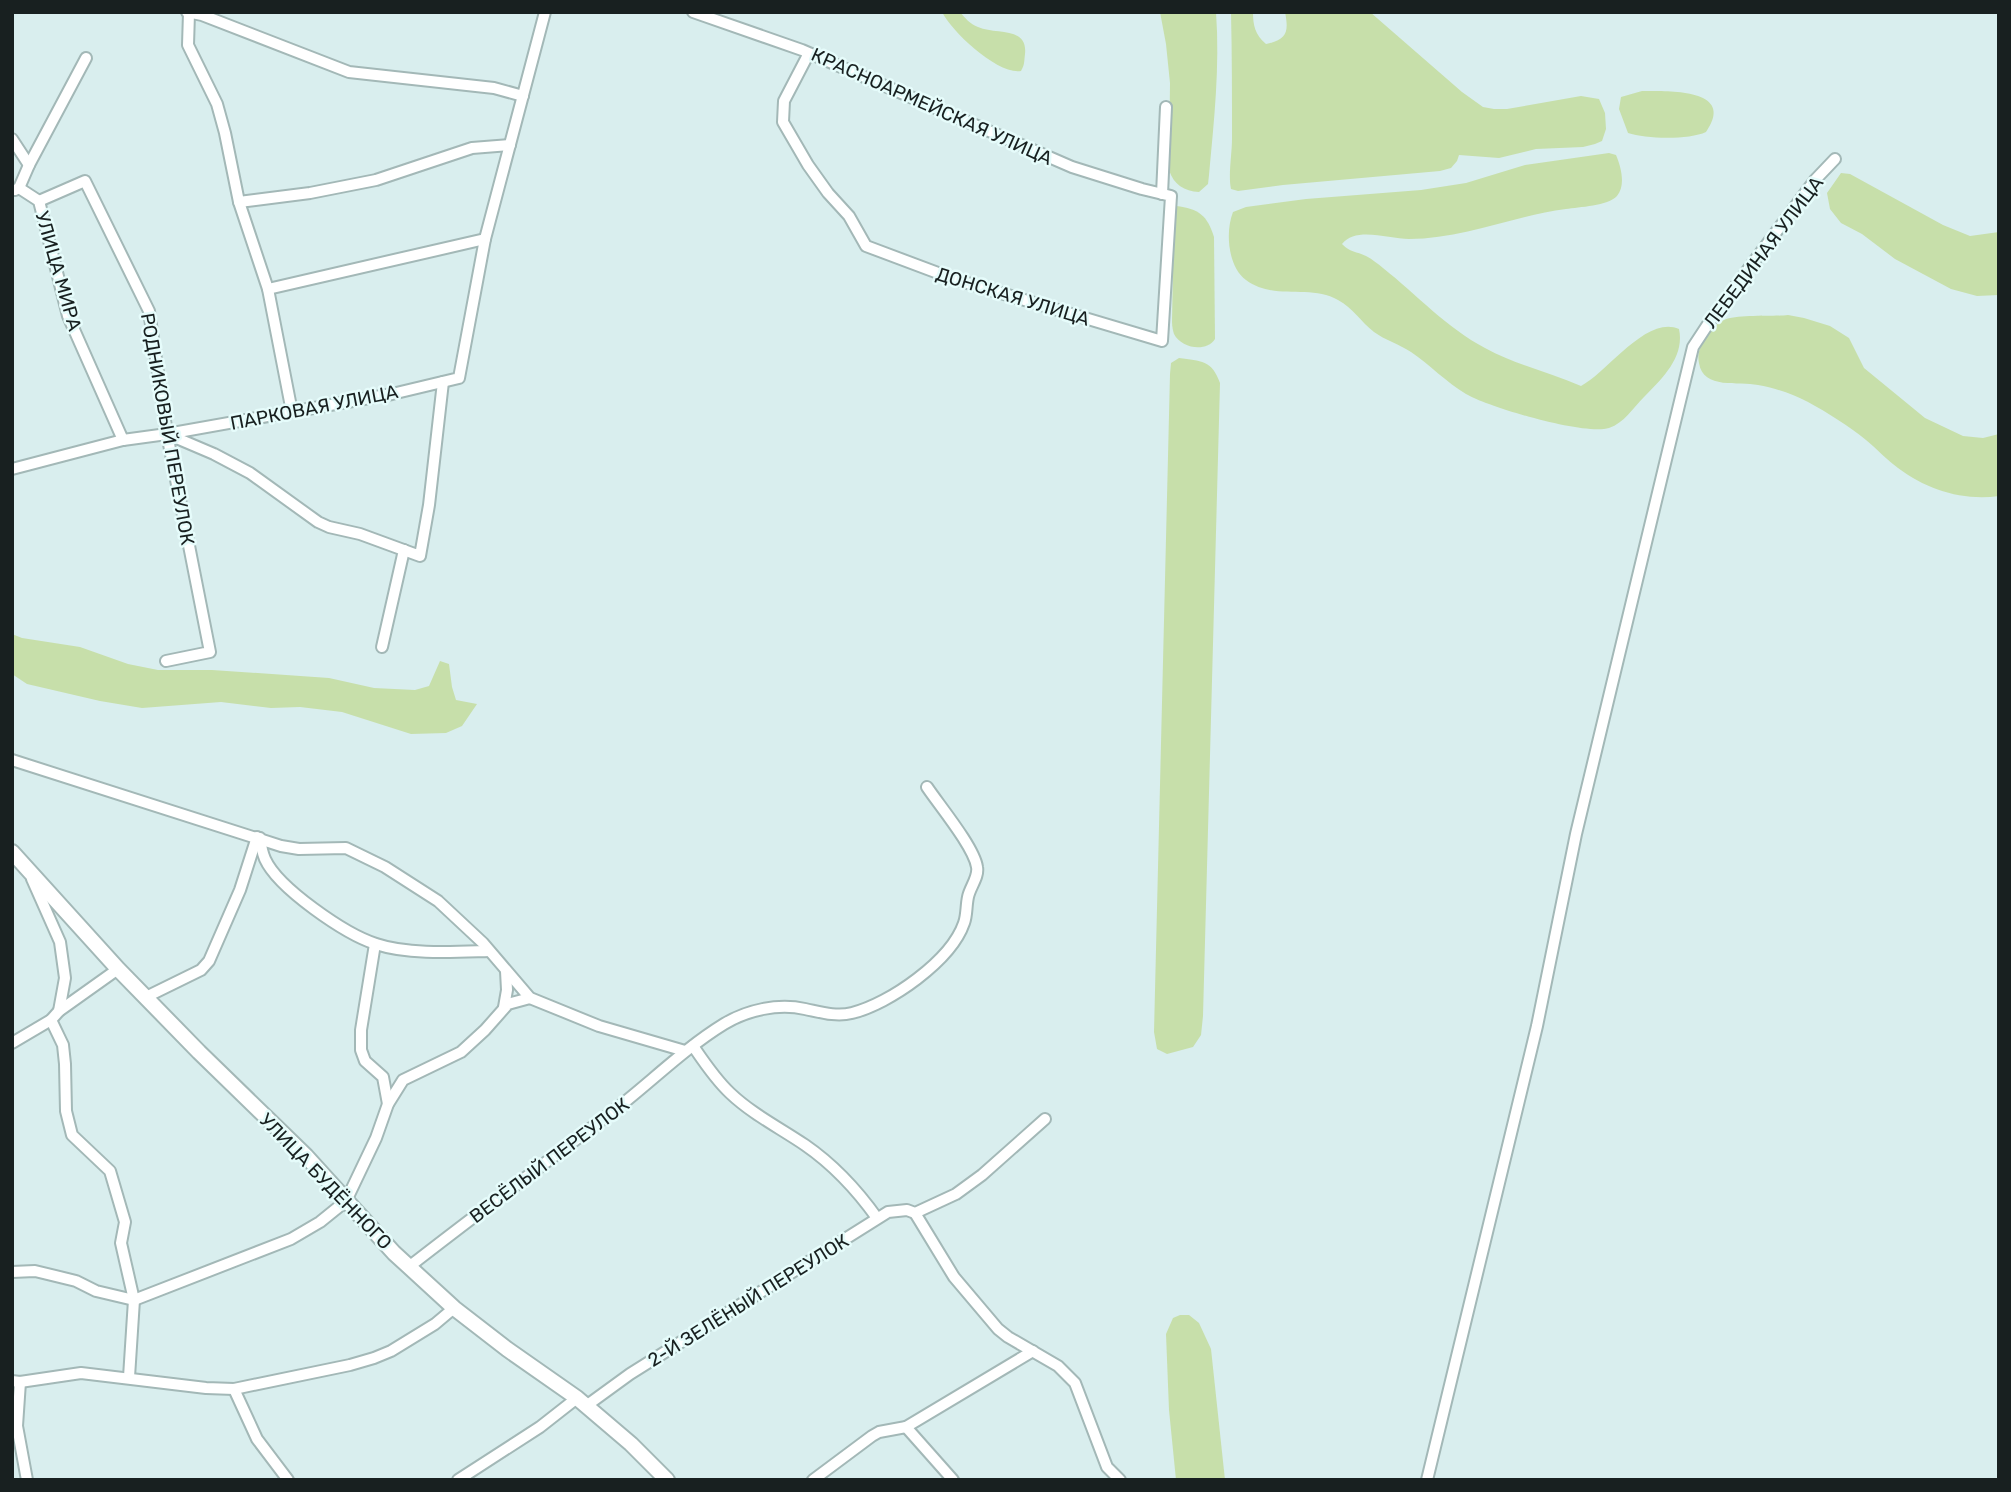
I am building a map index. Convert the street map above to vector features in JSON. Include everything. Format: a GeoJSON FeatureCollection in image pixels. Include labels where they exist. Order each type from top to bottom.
{"type":"FeatureCollection","features":[{"type":"Feature","properties":{"kind":"main road","name":"УЛИЦА БУДЁННОГО"},"geometry":{"type":"LineString","coordinates":[[12,852],[118,969],[198,1052],[306,1156],[394,1253],[454,1308],[582,1402],[631,1444],[667,1480]]}},
{"type":"Feature","properties":{"kind":"street"},"geometry":{"type":"LineString","coordinates":[[268,289],[485,239],[545,12]]}},
{"type":"Feature","properties":{"kind":"street","name":"КРАСНОАРМЕЙСКАЯ УЛИЦА"},"geometry":{"type":"LineString","coordinates":[[693,12],[809,53],[1072,167],[1166,195]]}},
{"type":"Feature","properties":{"kind":"street"},"geometry":{"type":"LineString","coordinates":[[292,412],[268,289],[239,202],[217,104],[188,45],[188,13],[202,15],[349,72],[494,88],[523,96]]}},
{"type":"Feature","properties":{"kind":"street","name":"ДОНСКАЯ УЛИЦА"},"geometry":{"type":"LineString","coordinates":[[809,53],[784,100],[783,122],[808,165],[849,216],[866,246],[951,279],[1162,341],[1166,195]]}},
{"type":"Feature","properties":{"kind":"street","name":"УЛИЦА МИРА"},"geometry":{"type":"LineString","coordinates":[[86,58],[15,189],[39,201],[68,316],[123,440]]}},
{"type":"Feature","properties":{"kind":"street"},"geometry":{"type":"LineString","coordinates":[[1166,107],[1166,195]]}},
{"type":"Feature","properties":{"kind":"street"},"geometry":{"type":"LineString","coordinates":[[12,139],[29,164]]}},
{"type":"Feature","properties":{"kind":"street"},"geometry":{"type":"LineString","coordinates":[[239,202],[310,193],[376,180],[472,148],[510,145]]}},
{"type":"Feature","properties":{"kind":"street","name":"ЛЕБЕДИНАЯ УЛИЦА"},"geometry":{"type":"LineString","coordinates":[[1427,1480],[1537,1026],[1576,834],[1693,347],[1815,180],[1835,159]]}},
{"type":"Feature","properties":{"kind":"street","name":"РОДНИКОВЫЙ ПЕРЕУЛОК"},"geometry":{"type":"LineString","coordinates":[[39,201],[85,181],[149,311],[167,434],[210,652],[166,661]]}},
{"type":"Feature","properties":{"kind":"street","name":"ПАРКОВАЯ УЛИЦА"},"geometry":{"type":"LineString","coordinates":[[12,469],[123,440],[392,394],[459,378],[485,239]]}},
{"type":"Feature","properties":{"kind":"street","name":"ПАРКОВАЯ УЛИЦА"},"geometry":{"type":"LineString","coordinates":[[167,434],[250,473],[318,522],[419,556],[429,505],[443,382]]}},
{"type":"Feature","properties":{"kind":"street"},"geometry":{"type":"LineString","coordinates":[[382,648],[404,550]]}},
{"type":"Feature","properties":{"kind":"street"},"geometry":{"type":"LineString","coordinates":[[12,760],[281,846],[299,849],[346,848],[385,867],[438,901],[489,951],[530,998],[599,1026],[689,1048],[728,1092],[824,1158],[860,1195],[877,1218]]}},
{"type":"Feature","properties":{"kind":"street","name":"ВЕСЁЛЫЙ ПЕРЕУЛОК"},"geometry":{"type":"LineString","coordinates":[[410,1266],[647,1084],[689,1048],[725,1023],[747,1013],[780,1007],[833,1014],[852,1013],[897,993],[944,955],[964,925],[968,895],[978,872],[977,864],[966,844],[927,787]]}},
{"type":"Feature","properties":{"kind":"street"},"geometry":{"type":"LineString","coordinates":[[259,837],[265,861],[290,890],[352,933],[375,944],[413,950],[489,951]]}},
{"type":"Feature","properties":{"kind":"street"},"geometry":{"type":"LineString","coordinates":[[146,997],[201,971],[209,961],[240,890],[259,837]]}},
{"type":"Feature","properties":{"kind":"street"},"geometry":{"type":"LineString","coordinates":[[26,867],[60,942],[65,978],[59,1010]]}},
{"type":"Feature","properties":{"kind":"street"},"geometry":{"type":"LineString","coordinates":[[375,944],[360,1030],[361,1050],[365,1061],[383,1077],[388,1104]]}},
{"type":"Feature","properties":{"kind":"street"},"geometry":{"type":"LineString","coordinates":[[12,1043],[51,1020],[59,1010],[118,969]]}},
{"type":"Feature","properties":{"kind":"street"},"geometry":{"type":"LineString","coordinates":[[504,1007],[506,971]]}},
{"type":"Feature","properties":{"kind":"street"},"geometry":{"type":"LineString","coordinates":[[12,1272],[35,1271],[76,1281],[96,1292],[134,1300],[291,1239],[320,1222],[346,1200],[376,1138],[388,1104],[403,1080],[461,1052],[485,1030],[504,1007],[514,1001],[530,998]]}},
{"type":"Feature","properties":{"kind":"street"},"geometry":{"type":"LineString","coordinates":[[51,1020],[63,1045],[66,1111],[72,1135],[110,1171],[125,1222],[121,1243],[134,1300],[130,1377]]}},
{"type":"Feature","properties":{"kind":"street","name":"2-Й ЗЕЛЁНЫЙ ПЕРЕУЛОК"},"geometry":{"type":"LineString","coordinates":[[458,1480],[877,1218],[897,1210],[915,1213],[956,1194],[982,1175],[1045,1119]]}},
{"type":"Feature","properties":{"kind":"street"},"geometry":{"type":"LineString","coordinates":[[915,1213],[954,1277],[998,1329],[1058,1366],[1075,1383],[1107,1467],[1120,1480]]}},
{"type":"Feature","properties":{"kind":"street"},"geometry":{"type":"LineString","coordinates":[[27,1480],[17,1426],[16,1382],[81,1373],[234,1389],[374,1358],[391,1351],[435,1324],[454,1308]]}},
{"type":"Feature","properties":{"kind":"street"},"geometry":{"type":"LineString","coordinates":[[813,1480],[872,1436],[905,1427],[1033,1351]]}},
{"type":"Feature","properties":{"kind":"street"},"geometry":{"type":"LineString","coordinates":[[234,1389],[257,1439],[288,1480]]}},
{"type":"Feature","properties":{"kind":"street"},"geometry":{"type":"LineString","coordinates":[[905,1427],[953,1480]]}},
{"type":"Feature","properties":{"kind":"green space"},"geometry":{"type":"Polygon","coordinates":[[[942,12],[960,12],[975,26],[1016,35],[1025,45],[1021,71],[1000,66],[989,59],[965,41],[942,12]]]}},
{"type":"Feature","properties":{"kind":"green space"},"geometry":{"type":"Polygon","coordinates":[[[1160,12],[1216,12],[1217,74],[1209,175],[1208,184],[1199,192],[1180,186],[1169,170],[1170,83],[1160,12]]]}},
{"type":"Feature","properties":{"kind":"green space"},"geometry":{"type":"Polygon","coordinates":[[[1231,12],[1253,12],[1255,30],[1266,44],[1285,34],[1285,12],[1370,12],[1483,107],[1507,109],[1581,96],[1599,99],[1605,113],[1606,129],[1602,141],[1595,144],[1536,149],[1499,158],[1459,155],[1451,168],[1440,171],[1238,191],[1231,189],[1231,12]]]}},
{"type":"Feature","properties":{"kind":"green space"},"geometry":{"type":"Polygon","coordinates":[[[1642,91],[1681,92],[1706,100],[1713,107],[1713,118],[1706,132],[1667,138],[1628,133],[1619,109],[1621,97],[1642,91]]]}},
{"type":"Feature","properties":{"kind":"green space"},"geometry":{"type":"Polygon","coordinates":[[[1609,153],[1616,155],[1622,181],[1620,192],[1607,202],[1546,212],[1448,235],[1409,239],[1364,235],[1348,239],[1342,244],[1375,262],[1471,340],[1509,359],[1581,386],[1640,337],[1666,327],[1679,329],[1679,349],[1670,367],[1628,415],[1609,428],[1580,428],[1559,424],[1477,400],[1411,352],[1374,332],[1338,300],[1316,293],[1268,290],[1257,286],[1240,274],[1232,258],[1229,229],[1233,212],[1246,207],[1306,199],[1421,190],[1466,183],[1525,165],[1609,153]]]}},
{"type":"Feature","properties":{"kind":"green space"},"geometry":{"type":"Polygon","coordinates":[[[1841,173],[1850,174],[1943,225],[1970,236],[1999,232],[1999,295],[1977,296],[1951,289],[1895,259],[1862,234],[1841,223],[1830,209],[1827,193],[1841,173]]]}},
{"type":"Feature","properties":{"kind":"green space"},"geometry":{"type":"Polygon","coordinates":[[[1176,206],[1201,214],[1214,237],[1215,339],[1206,346],[1194,347],[1182,343],[1174,334],[1172,322],[1176,206]]]}},
{"type":"Feature","properties":{"kind":"green space"},"geometry":{"type":"Polygon","coordinates":[[[1788,315],[1830,326],[1849,338],[1864,368],[1925,418],[1963,436],[1983,438],[1999,434],[1999,496],[1972,497],[1933,488],[1909,476],[1853,430],[1802,399],[1764,386],[1714,381],[1702,372],[1698,359],[1702,344],[1721,321],[1737,317],[1788,315]]]}},
{"type":"Feature","properties":{"kind":"green space"},"geometry":{"type":"Polygon","coordinates":[[[1179,358],[1205,363],[1217,375],[1220,383],[1203,1016],[1201,1035],[1193,1047],[1167,1054],[1157,1049],[1154,1032],[1170,374],[1171,363],[1179,358]]]}},
{"type":"Feature","properties":{"kind":"green space"},"geometry":{"type":"Polygon","coordinates":[[[12,634],[80,647],[128,664],[158,670],[212,670],[329,678],[374,688],[415,690],[429,686],[440,661],[449,664],[456,700],[477,704],[462,726],[446,733],[411,734],[342,712],[300,707],[271,708],[221,702],[142,708],[27,684],[12,674],[12,634]]]}},
{"type":"Feature","properties":{"kind":"green space"},"geometry":{"type":"Polygon","coordinates":[[[1189,1315],[1199,1323],[1211,1349],[1225,1480],[1176,1480],[1169,1410],[1166,1334],[1173,1318],[1189,1315]]]}}]}
